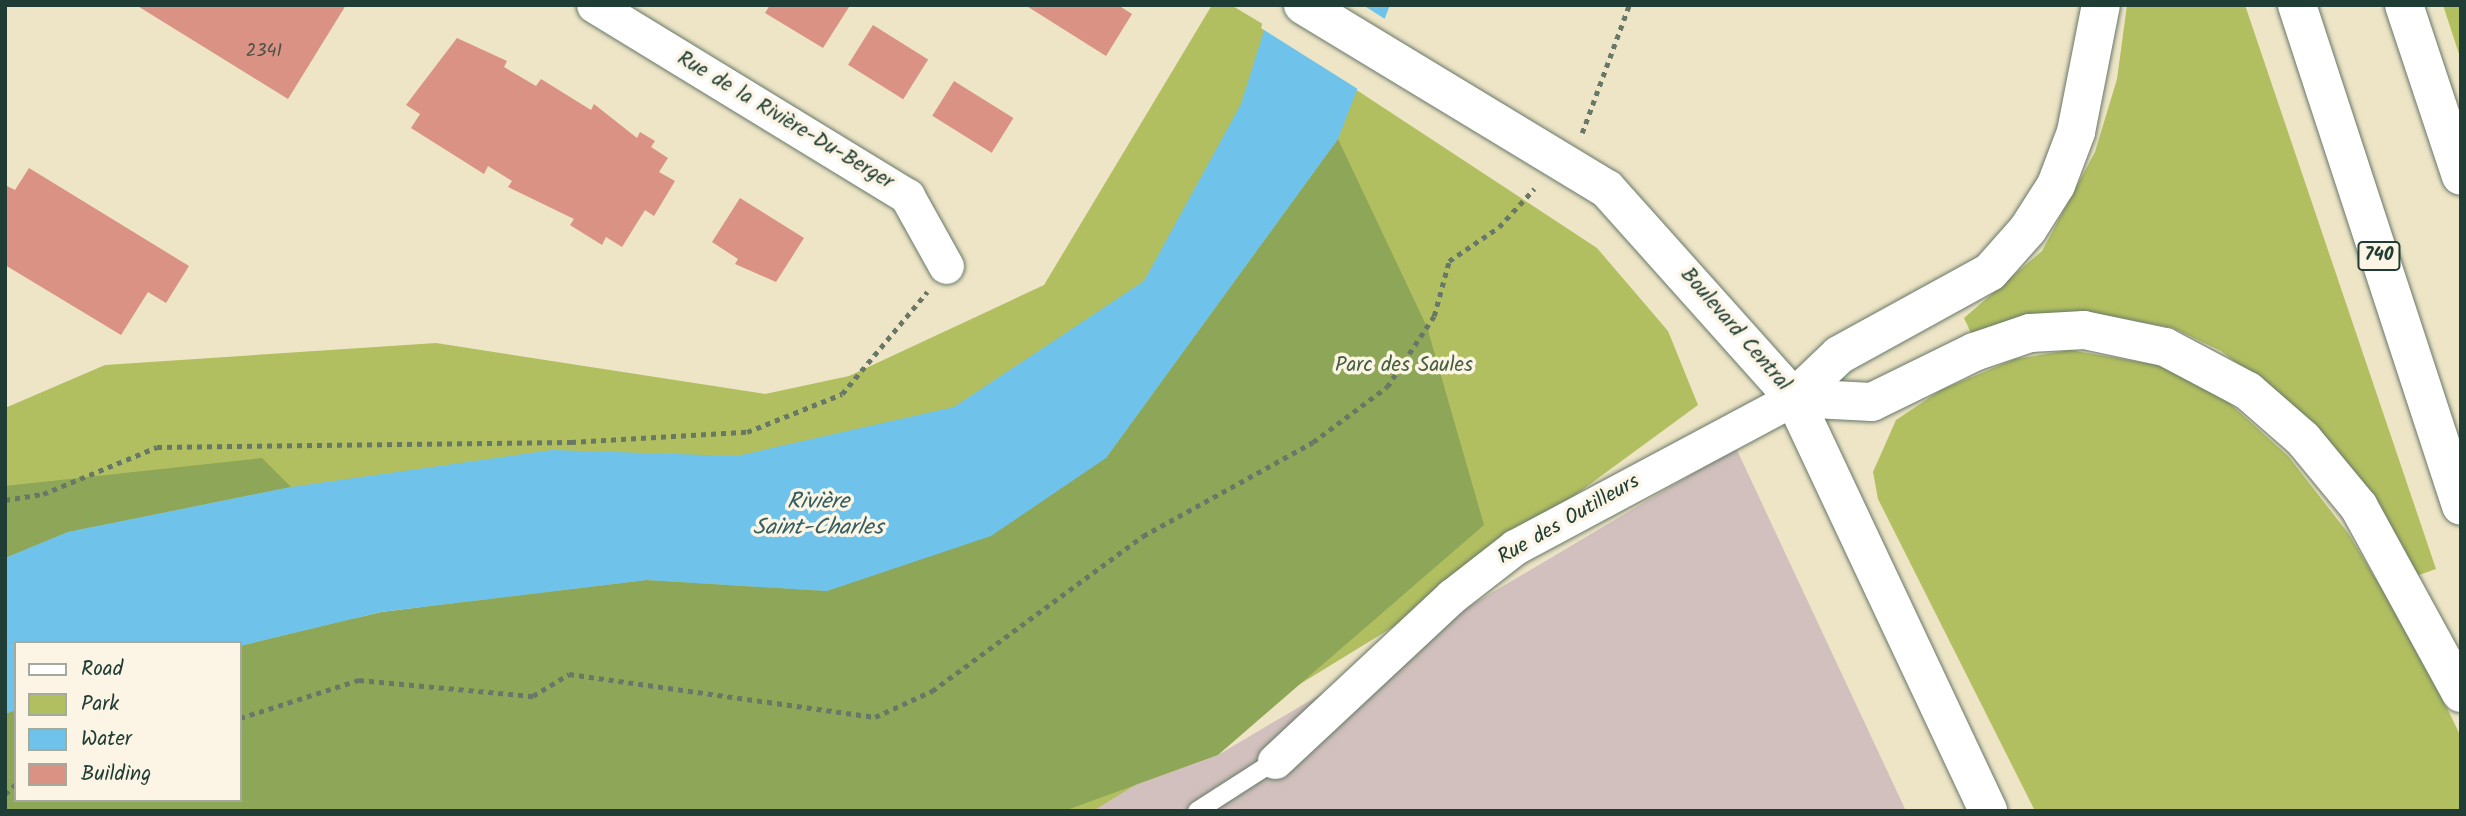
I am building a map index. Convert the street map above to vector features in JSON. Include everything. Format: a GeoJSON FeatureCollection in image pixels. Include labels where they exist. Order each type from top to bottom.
{"type":"FeatureCollection","features":[{"type":"Feature","properties":{"kind":"main road","name":"Boulevard Central"},"geometry":{"type":"LineString","coordinates":[[1303,5],[1607,189],[1794,398],[1988,811]]}},
{"type":"Feature","properties":{"kind":"main road"},"geometry":{"type":"LineString","coordinates":[[1794,398],[1839,355],[1990,272],[2028,229],[2056,186],[2077,132],[2101,5]]}},
{"type":"Feature","properties":{"kind":"main road","name":"740"},"geometry":{"type":"LineString","coordinates":[[2297,5],[2461,506]]}},
{"type":"Feature","properties":{"kind":"main road"},"geometry":{"type":"LineString","coordinates":[[2404,5],[2461,176]]}},
{"type":"Feature","properties":{"kind":"main road"},"geometry":{"type":"LineString","coordinates":[[1794,398],[1872,402],[1974,352],[2030,333],[2084,330],[2165,347],[2248,391],[2303,439],[2358,507],[2461,693]]}},
{"type":"Feature","properties":{"kind":"street","name":"Rue de la Rivière-Du-Berger"},"geometry":{"type":"LineString","coordinates":[[594,5],[907,196],[946,266]]}},
{"type":"Feature","properties":{"kind":"street","name":"Rue des Outilleurs"},"geometry":{"type":"LineString","coordinates":[[1275,761],[1452,596],[1515,547],[1794,398]]}},
{"type":"Feature","properties":{"kind":"lane"},"geometry":{"type":"LineString","coordinates":[[1197,811],[1275,761]]}},
{"type":"Feature","properties":{"kind":"path"},"geometry":{"type":"LineString","coordinates":[[1578,142],[1629,5]]}},
{"type":"Feature","properties":{"kind":"path"},"geometry":{"type":"LineString","coordinates":[[242,717],[359,680],[533,696],[569,674],[875,717],[932,691],[1143,536],[1313,442],[1387,387],[1434,316],[1449,261],[1499,227],[1540,183]]}},
{"type":"Feature","properties":{"kind":"path"},"geometry":{"type":"LineString","coordinates":[[5,500],[43,494],[157,447],[571,442],[747,432],[842,394],[946,266]]}},
{"type":"Feature","properties":{"kind":"shaded area"},"geometry":{"type":"Polygon","coordinates":[[[1736,448],[1906,811],[1064,811],[1218,755],[1736,448]]]}},
{"type":"Feature","properties":{"kind":"green space"},"geometry":{"type":"Polygon","coordinates":[[[1212,5],[1231,5],[1273,30],[1250,109],[1151,286],[957,415],[738,466],[5,570],[5,408],[105,365],[436,343],[765,394],[849,376],[1044,285],[1212,5]]]}},
{"type":"Feature","properties":{"kind":"green space"},"geometry":{"type":"Polygon","coordinates":[[[2127,5],[2245,5],[2436,569],[2416,576],[2259,380],[2221,351],[2173,328],[2089,312],[1972,335],[1964,318],[2042,251],[2095,152],[2117,79],[2127,5]]]}},
{"type":"Feature","properties":{"kind":"green space"},"geometry":{"type":"Polygon","coordinates":[[[2443,5],[2461,5],[2461,60],[2443,5]]]}},
{"type":"Feature","properties":{"kind":"green space","name":"Parc des Saules"},"geometry":{"type":"Polygon","coordinates":[[[1352,87],[1597,248],[1668,331],[1698,405],[1406,619],[1093,811],[5,811],[5,702],[14,699],[14,802],[242,802],[242,641],[216,641],[663,567],[826,581],[1352,87]]]}},
{"type":"Feature","properties":{"kind":"green space","name":"Parc des Saules"},"geometry":{"type":"Polygon","coordinates":[[[1338,139],[1427,327],[1484,525],[1218,755],[1064,811],[5,811],[5,714],[14,711],[14,802],[242,802],[242,646],[381,612],[647,580],[827,591],[1106,458],[1338,139]]]}},
{"type":"Feature","properties":{"kind":"green space"},"geometry":{"type":"Polygon","coordinates":[[[2070,350],[2163,366],[2215,390],[2288,456],[2348,533],[2420,652],[2461,737],[2461,811],[2035,811],[1878,499],[1873,472],[1896,420],[1941,390],[2015,359],[2070,350]]]}},
{"type":"Feature","properties":{"kind":"green space"},"geometry":{"type":"Polygon","coordinates":[[[262,458],[291,487],[68,532],[5,558],[5,486],[262,458]]]}},
{"type":"Feature","properties":{"kind":"water","name":"Rivière Saint-Charles"},"geometry":{"type":"Polygon","coordinates":[[[1272,5],[1390,5],[1338,139],[1106,458],[991,536],[827,591],[647,580],[381,612],[242,646],[242,641],[14,641],[14,711],[5,714],[5,558],[68,532],[291,487],[552,450],[737,456],[954,407],[1144,281],[1241,104],[1272,5]]]}},
{"type":"Feature","properties":{"kind":"pier"},"geometry":{"type":"Polygon","coordinates":[[[1268,5],[1363,5],[1388,21],[1361,91],[1261,28],[1268,5]]]}},
{"type":"Feature","properties":{"kind":"building"},"geometry":{"type":"Polygon","coordinates":[[[136,5],[346,5],[288,99],[136,5]]]}},
{"type":"Feature","properties":{"kind":"building"},"geometry":{"type":"Polygon","coordinates":[[[770,5],[849,7],[823,48],[765,13],[770,5]]]}},
{"type":"Feature","properties":{"kind":"building"},"geometry":{"type":"Polygon","coordinates":[[[1025,5],[1118,5],[1132,14],[1106,56],[1025,5]]]}},
{"type":"Feature","properties":{"kind":"building"},"geometry":{"type":"Polygon","coordinates":[[[873,25],[928,59],[903,99],[848,65],[873,25]]]}},
{"type":"Feature","properties":{"kind":"building"},"geometry":{"type":"Polygon","coordinates":[[[457,38],[507,61],[504,67],[536,86],[541,79],[591,110],[594,104],[637,138],[640,132],[655,141],[651,147],[668,158],[659,172],[675,181],[654,216],[645,210],[622,247],[606,237],[602,245],[570,225],[574,219],[508,187],[512,181],[488,166],[484,174],[411,128],[420,114],[406,105],[457,38]]]}},
{"type":"Feature","properties":{"kind":"building"},"geometry":{"type":"Polygon","coordinates":[[[954,81],[1013,118],[992,153],[932,116],[954,81]]]}},
{"type":"Feature","properties":{"kind":"building"},"geometry":{"type":"Polygon","coordinates":[[[29,168],[189,266],[166,303],[148,292],[121,335],[5,265],[5,185],[15,190],[29,168]]]}},
{"type":"Feature","properties":{"kind":"building"},"geometry":{"type":"Polygon","coordinates":[[[740,198],[804,238],[776,282],[735,264],[738,259],[712,242],[740,198]]]}}]}
